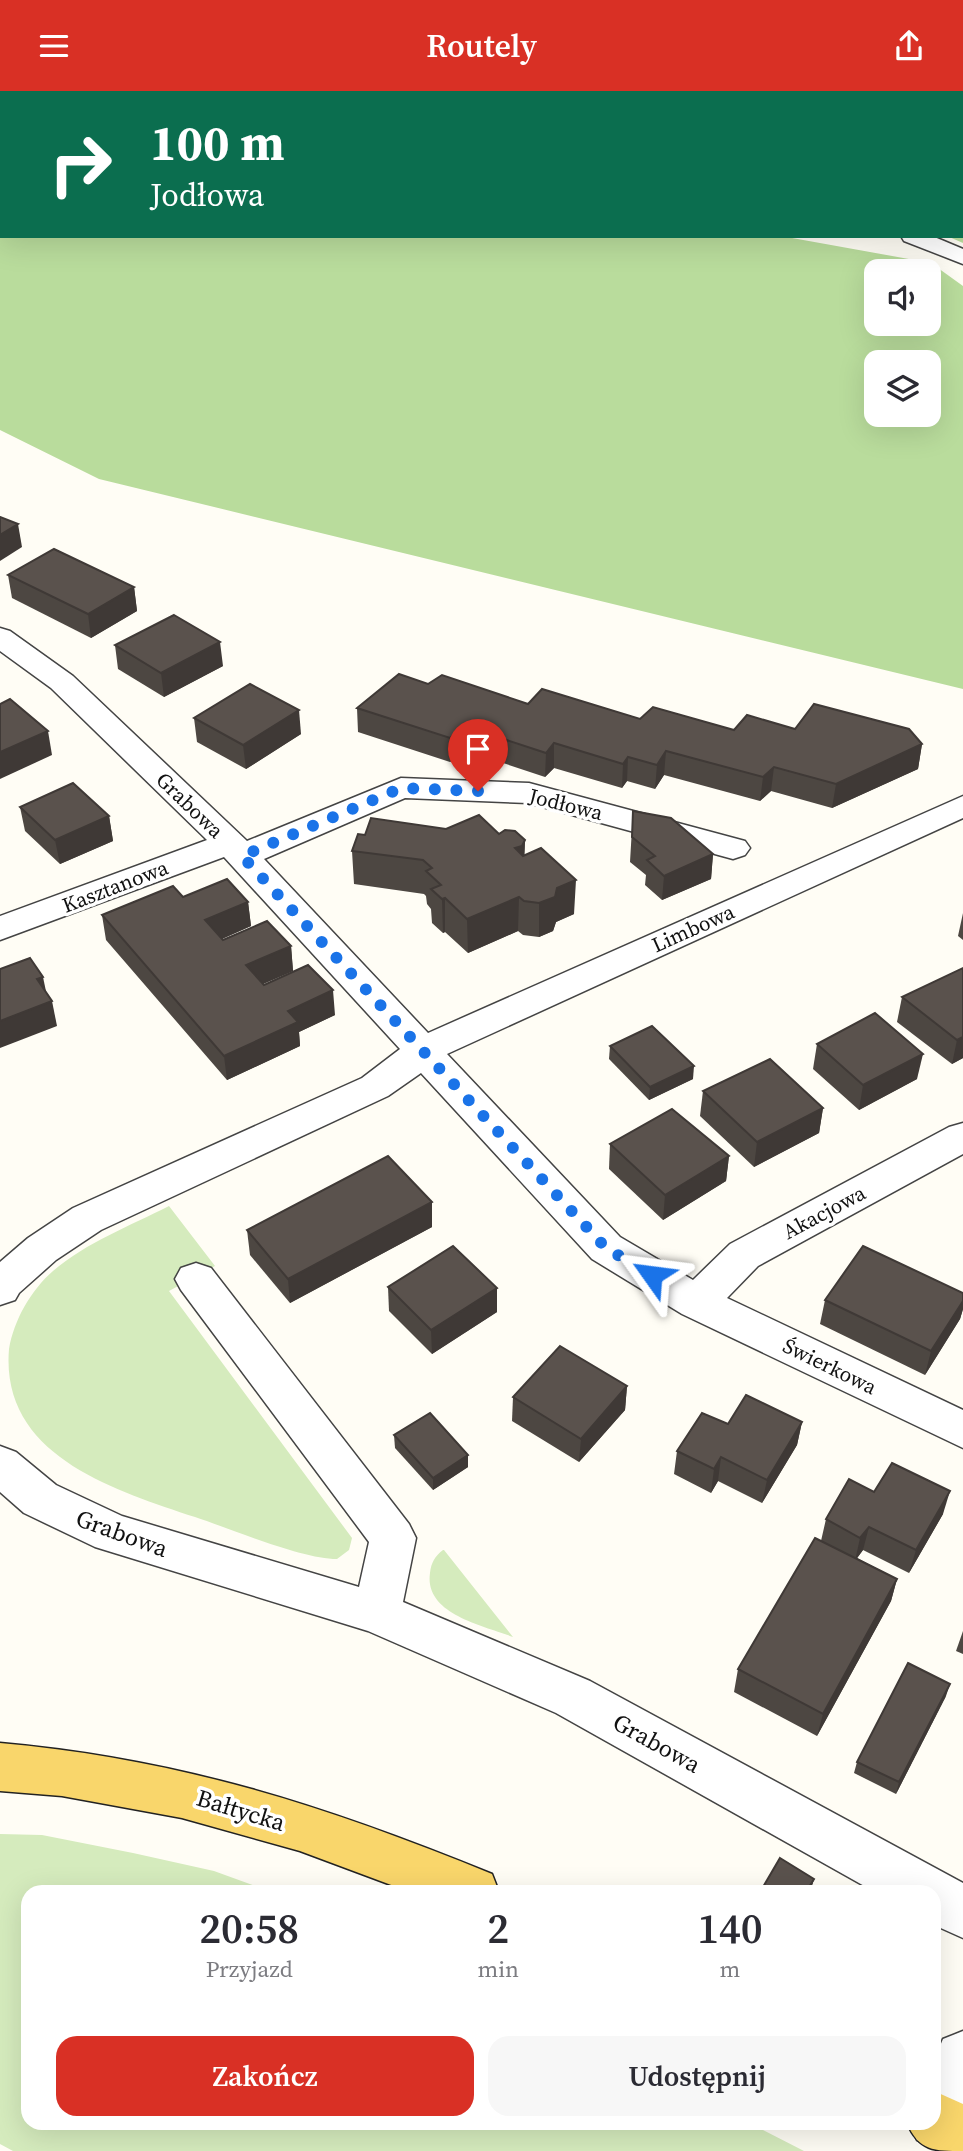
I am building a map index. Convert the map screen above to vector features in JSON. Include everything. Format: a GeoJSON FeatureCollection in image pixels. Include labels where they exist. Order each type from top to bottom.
{"type":"FeatureCollection","features":[{"type":"Feature","properties":{"kind":"main road","name":"Bałtycka"},"geometry":{"type":"LineString","coordinates":[[0,1767],[80,1773],[177,1791],[327,1836],[455,1885]]}},
{"type":"Feature","properties":{"kind":"street"},"geometry":{"type":"LineString","coordinates":[[917,238],[963,257]]}},
{"type":"Feature","properties":{"kind":"street","name":"Grabowa"},"geometry":{"type":"LineString","coordinates":[[0,637],[62,682],[236,849],[606,1248],[697,1302]]}},
{"type":"Feature","properties":{"kind":"street","name":"Jodłowa"},"geometry":{"type":"LineString","coordinates":[[236,849],[401,788],[529,793],[733,848]]}},
{"type":"Feature","properties":{"kind":"street","name":"Limbowa"},"geometry":{"type":"LineString","coordinates":[[422,1050],[963,806]]}},
{"type":"Feature","properties":{"kind":"street","name":"Kasztanowa"},"geometry":{"type":"LineString","coordinates":[[0,929],[236,849]]}},
{"type":"Feature","properties":{"kind":"street"},"geometry":{"type":"LineString","coordinates":[[0,1289],[42,1249],[87,1219],[375,1087],[402,1069],[422,1050]]}},
{"type":"Feature","properties":{"kind":"street","name":"Akacjowa"},"geometry":{"type":"LineString","coordinates":[[697,1302],[744,1255],[963,1137]]}},
{"type":"Feature","properties":{"kind":"street"},"geometry":{"type":"LineString","coordinates":[[196,1279],[393,1538],[377,1613]]}},
{"type":"Feature","properties":{"kind":"street","name":"Świerkowa"},"geometry":{"type":"LineString","coordinates":[[697,1302],[963,1430]]}},
{"type":"Feature","properties":{"kind":"street","name":"Grabowa"},"geometry":{"type":"LineString","coordinates":[[0,1465],[40,1499],[111,1533],[377,1613],[573,1697],[914,1885]]}},
{"type":"Feature","properties":{"kind":"street"},"geometry":{"type":"LineString","coordinates":[[941,1900],[963,1912]]}},
{"type":"Feature","properties":{"kind":"street"},"geometry":{"type":"LineString","coordinates":[[945,2125],[963,2059]]}},
{"type":"Feature","properties":{"kind":"green space"},"geometry":{"type":"Polygon","coordinates":[[[0,238],[792,238],[909,259],[864,259],[864,336],[941,336],[941,270],[963,286],[963,689],[99,479],[0,430],[0,238]]]}},
{"type":"Feature","properties":{"kind":"green space"},"geometry":{"type":"Polygon","coordinates":[[[169,1206],[215,1266],[169,1291],[352,1538],[349,1550],[337,1559],[322,1558],[266,1543],[99,1480],[69,1463],[43,1442],[23,1417],[11,1386],[9,1349],[19,1317],[31,1296],[53,1271],[80,1251],[169,1206]]]}},
{"type":"Feature","properties":{"kind":"green space"},"geometry":{"type":"Polygon","coordinates":[[[443,1550],[513,1637],[458,1616],[436,1599],[431,1587],[431,1566],[443,1550]]]}},
{"type":"Feature","properties":{"kind":"green space"},"geometry":{"type":"Polygon","coordinates":[[[0,1834],[42,1835],[133,1853],[214,1871],[253,1885],[21,1885],[21,2130],[763,2130],[804,2151],[13,2151],[0,2144],[0,1834]]]}},
{"type":"Feature","properties":{"kind":"building"},"geometry":{"type":"Polygon","coordinates":[[[0,517],[18,524],[0,535],[0,517]]]}},
{"type":"Feature","properties":{"kind":"building"},"geometry":{"type":"Polygon","coordinates":[[[54,549],[134,587],[88,614],[8,575],[54,549]]]}},
{"type":"Feature","properties":{"kind":"building"},"geometry":{"type":"Polygon","coordinates":[[[174,615],[220,642],[161,673],[115,645],[174,615]]]}},
{"type":"Feature","properties":{"kind":"building"},"geometry":{"type":"Polygon","coordinates":[[[399,674],[428,684],[442,675],[528,704],[542,689],[640,719],[653,707],[734,730],[747,715],[795,729],[814,704],[909,729],[922,744],[836,784],[774,767],[763,777],[666,751],[657,765],[628,757],[623,764],[554,743],[546,753],[464,726],[450,738],[357,708],[399,674]]]}},
{"type":"Feature","properties":{"kind":"building"},"geometry":{"type":"Polygon","coordinates":[[[250,684],[299,710],[243,745],[194,718],[250,684]]]}},
{"type":"Feature","properties":{"kind":"building"},"geometry":{"type":"Polygon","coordinates":[[[10,699],[48,731],[0,752],[0,704],[10,699]]]}},
{"type":"Feature","properties":{"kind":"building"},"geometry":{"type":"Polygon","coordinates":[[[73,783],[109,816],[55,840],[20,807],[73,783]]]}},
{"type":"Feature","properties":{"kind":"building"},"geometry":{"type":"Polygon","coordinates":[[[633,811],[671,818],[713,854],[664,876],[647,860],[655,856],[632,837],[633,811]]]}},
{"type":"Feature","properties":{"kind":"building"},"geometry":{"type":"Polygon","coordinates":[[[479,815],[499,834],[505,830],[515,831],[525,840],[522,846],[515,848],[523,856],[541,848],[576,880],[557,888],[555,897],[539,903],[524,901],[519,897],[467,919],[431,889],[441,885],[426,871],[432,868],[423,860],[352,851],[358,834],[365,835],[371,818],[446,829],[479,815]]]}},
{"type":"Feature","properties":{"kind":"building"},"geometry":{"type":"Polygon","coordinates":[[[227,879],[248,902],[205,920],[223,940],[267,921],[291,946],[246,965],[264,985],[308,965],[333,990],[288,1011],[298,1022],[224,1056],[102,915],[173,886],[183,897],[227,879]]]}},
{"type":"Feature","properties":{"kind":"building"},"geometry":{"type":"Polygon","coordinates":[[[30,958],[43,977],[37,979],[52,1001],[0,1021],[0,969],[30,958]]]}},
{"type":"Feature","properties":{"kind":"building"},"geometry":{"type":"Polygon","coordinates":[[[963,968],[963,1037],[957,1040],[902,997],[963,968]]]}},
{"type":"Feature","properties":{"kind":"building"},"geometry":{"type":"Polygon","coordinates":[[[875,1013],[923,1054],[863,1085],[817,1044],[875,1013]]]}},
{"type":"Feature","properties":{"kind":"building"},"geometry":{"type":"Polygon","coordinates":[[[652,1026],[694,1066],[650,1087],[610,1046],[652,1026]]]}},
{"type":"Feature","properties":{"kind":"building"},"geometry":{"type":"Polygon","coordinates":[[[770,1059],[823,1108],[757,1142],[703,1091],[770,1059]]]}},
{"type":"Feature","properties":{"kind":"building"},"geometry":{"type":"Polygon","coordinates":[[[672,1109],[729,1156],[665,1195],[610,1144],[672,1109]]]}},
{"type":"Feature","properties":{"kind":"building"},"geometry":{"type":"Polygon","coordinates":[[[388,1156],[432,1202],[288,1279],[247,1230],[388,1156]]]}},
{"type":"Feature","properties":{"kind":"building"},"geometry":{"type":"Polygon","coordinates":[[[453,1246],[497,1288],[431,1330],[388,1287],[453,1246]]]}},
{"type":"Feature","properties":{"kind":"building"},"geometry":{"type":"Polygon","coordinates":[[[863,1246],[963,1293],[963,1301],[931,1351],[825,1300],[863,1246]]]}},
{"type":"Feature","properties":{"kind":"building"},"geometry":{"type":"Polygon","coordinates":[[[560,1346],[627,1386],[581,1439],[513,1397],[560,1346]]]}},
{"type":"Feature","properties":{"kind":"building"},"geometry":{"type":"Polygon","coordinates":[[[746,1395],[802,1422],[767,1480],[721,1457],[714,1469],[677,1451],[702,1413],[728,1424],[746,1395]]]}},
{"type":"Feature","properties":{"kind":"building"},"geometry":{"type":"Polygon","coordinates":[[[430,1413],[468,1455],[433,1478],[394,1435],[430,1413]]]}},
{"type":"Feature","properties":{"kind":"building"},"geometry":{"type":"Polygon","coordinates":[[[892,1463],[950,1491],[916,1550],[869,1527],[860,1538],[826,1519],[849,1479],[874,1492],[892,1463]]]}},
{"type":"Feature","properties":{"kind":"building"},"geometry":{"type":"Polygon","coordinates":[[[815,1538],[897,1579],[823,1714],[738,1669],[815,1538]]]}},
{"type":"Feature","properties":{"kind":"building"},"geometry":{"type":"Polygon","coordinates":[[[908,1663],[950,1684],[899,1782],[857,1762],[908,1663]]]}},
{"type":"Feature","properties":{"kind":"building"},"geometry":{"type":"Polygon","coordinates":[[[780,1858],[814,1879],[810,1885],[764,1885],[780,1858]]]}},
{"type":"Feature","properties":{"kind":"route"},"geometry":{"type":"LineString","coordinates":[[478,791],[401,788],[242,856],[606,1248],[652,1275]]}}]}
